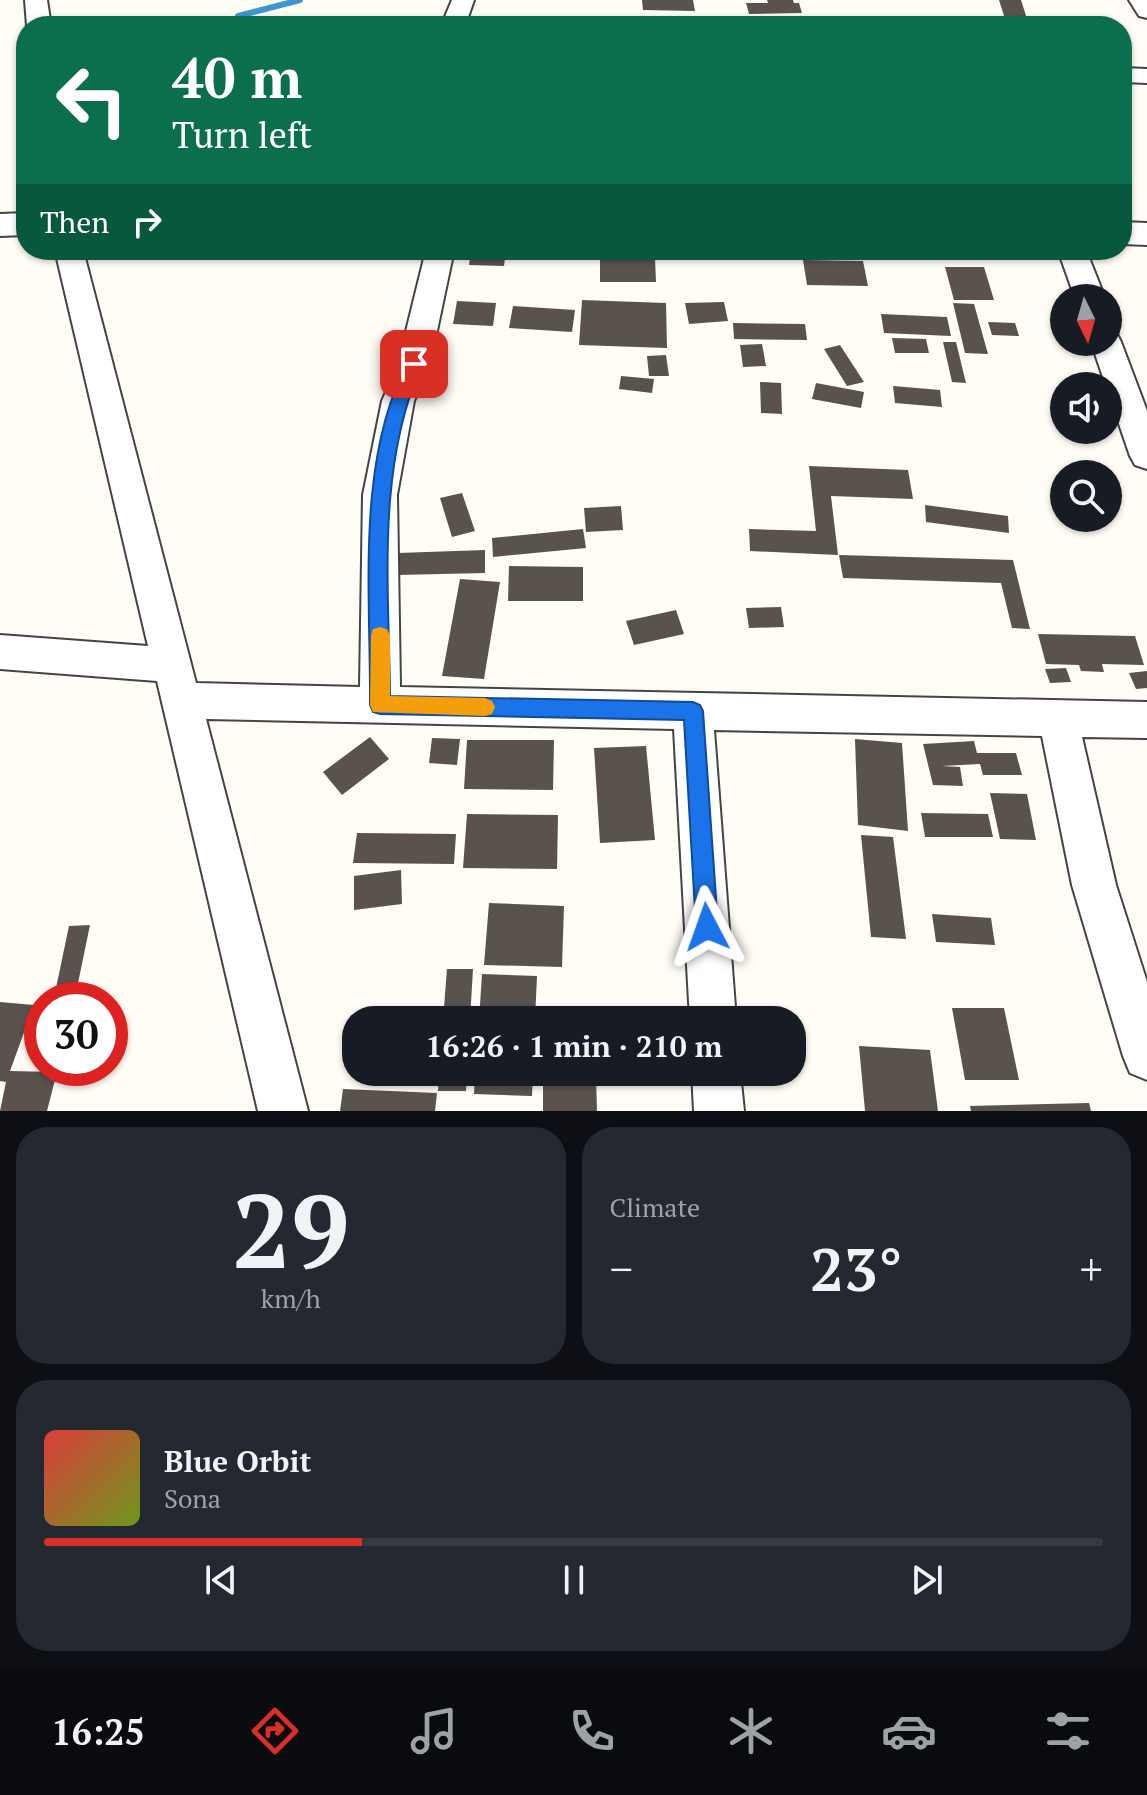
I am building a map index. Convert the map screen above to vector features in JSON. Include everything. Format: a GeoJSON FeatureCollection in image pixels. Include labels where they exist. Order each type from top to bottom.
{"type":"FeatureCollection","features":[{"type":"Feature","properties":{"kind":"street"},"geometry":{"type":"LineString","coordinates":[[1140,0],[1147,11]]}},
{"type":"Feature","properties":{"kind":"street"},"geometry":{"type":"LineString","coordinates":[[71,260],[283,1111]]}},
{"type":"Feature","properties":{"kind":"street"},"geometry":{"type":"LineString","coordinates":[[380,705],[380,495],[398,401],[414,364],[438,260]]}},
{"type":"Feature","properties":{"kind":"street"},"geometry":{"type":"LineString","coordinates":[[1076,260],[1085,284]]}},
{"type":"Feature","properties":{"kind":"street"},"geometry":{"type":"LineString","coordinates":[[1111,356],[1147,456]]}},
{"type":"Feature","properties":{"kind":"street"},"geometry":{"type":"LineString","coordinates":[[0,652],[176,683],[380,705],[1147,720]]}},
{"type":"Feature","properties":{"kind":"street"},"geometry":{"type":"LineString","coordinates":[[693,711],[712,1006]]}},
{"type":"Feature","properties":{"kind":"street"},"geometry":{"type":"LineString","coordinates":[[1058,718],[1094,885],[1147,1056]]}},
{"type":"Feature","properties":{"kind":"street"},"geometry":{"type":"LineString","coordinates":[[717,1086],[719,1111]]}},
{"type":"Feature","properties":{"kind":"building"},"geometry":{"type":"Polygon","coordinates":[[[642,0],[693,0],[695,11],[643,10],[642,0]]]}},
{"type":"Feature","properties":{"kind":"building"},"geometry":{"type":"Polygon","coordinates":[[[767,0],[793,0],[799,3],[802,13],[749,14],[746,3],[768,3],[767,0]]]}},
{"type":"Feature","properties":{"kind":"building"},"geometry":{"type":"Polygon","coordinates":[[[999,0],[1021,0],[1026,16],[1004,16],[999,0]]]}},
{"type":"Feature","properties":{"kind":"building"},"geometry":{"type":"Polygon","coordinates":[[[470,260],[505,260],[504,266],[469,265],[470,260]]]}},
{"type":"Feature","properties":{"kind":"building"},"geometry":{"type":"Polygon","coordinates":[[[600,260],[655,260],[656,282],[600,282],[600,260]]]}},
{"type":"Feature","properties":{"kind":"building"},"geometry":{"type":"Polygon","coordinates":[[[803,260],[863,261],[868,286],[807,285],[803,260]]]}},
{"type":"Feature","properties":{"kind":"building"},"geometry":{"type":"Polygon","coordinates":[[[945,267],[984,267],[994,300],[954,300],[945,267]]]}},
{"type":"Feature","properties":{"kind":"building"},"geometry":{"type":"Polygon","coordinates":[[[582,300],[666,303],[667,348],[579,345],[582,300]]]}},
{"type":"Feature","properties":{"kind":"building"},"geometry":{"type":"Polygon","coordinates":[[[457,301],[496,303],[493,326],[453,324],[457,301]]]}},
{"type":"Feature","properties":{"kind":"building"},"geometry":{"type":"Polygon","coordinates":[[[724,302],[728,321],[689,324],[685,303],[724,302]]]}},
{"type":"Feature","properties":{"kind":"building"},"geometry":{"type":"Polygon","coordinates":[[[953,303],[974,304],[988,354],[965,353],[953,303]]]}},
{"type":"Feature","properties":{"kind":"building"},"geometry":{"type":"Polygon","coordinates":[[[513,306],[575,310],[572,332],[509,328],[513,306]]]}},
{"type":"Feature","properties":{"kind":"building"},"geometry":{"type":"Polygon","coordinates":[[[881,314],[947,317],[951,336],[884,333],[881,314]]]}},
{"type":"Feature","properties":{"kind":"building"},"geometry":{"type":"Polygon","coordinates":[[[988,322],[1015,323],[1019,336],[992,335],[988,322]]]}},
{"type":"Feature","properties":{"kind":"building"},"geometry":{"type":"Polygon","coordinates":[[[733,323],[805,324],[807,340],[734,339],[733,323]]]}},
{"type":"Feature","properties":{"kind":"building"},"geometry":{"type":"Polygon","coordinates":[[[892,338],[926,339],[929,353],[895,353],[892,338]]]}},
{"type":"Feature","properties":{"kind":"building"},"geometry":{"type":"Polygon","coordinates":[[[943,342],[956,342],[966,383],[952,382],[943,342]]]}},
{"type":"Feature","properties":{"kind":"building"},"geometry":{"type":"Polygon","coordinates":[[[762,344],[766,366],[743,367],[740,345],[762,344]]]}},
{"type":"Feature","properties":{"kind":"building"},"geometry":{"type":"Polygon","coordinates":[[[840,345],[864,382],[847,386],[824,349],[840,345]]]}},
{"type":"Feature","properties":{"kind":"building"},"geometry":{"type":"Polygon","coordinates":[[[666,355],[669,376],[649,376],[647,356],[666,355]]]}},
{"type":"Feature","properties":{"kind":"building"},"geometry":{"type":"Polygon","coordinates":[[[621,376],[654,379],[652,393],[619,389],[621,376]]]}},
{"type":"Feature","properties":{"kind":"building"},"geometry":{"type":"Polygon","coordinates":[[[760,382],[781,383],[782,414],[761,413],[760,382]]]}},
{"type":"Feature","properties":{"kind":"building"},"geometry":{"type":"Polygon","coordinates":[[[816,383],[864,392],[861,408],[812,399],[816,383]]]}},
{"type":"Feature","properties":{"kind":"building"},"geometry":{"type":"Polygon","coordinates":[[[893,386],[940,390],[942,407],[895,403],[893,386]]]}},
{"type":"Feature","properties":{"kind":"building"},"geometry":{"type":"Polygon","coordinates":[[[809,466],[908,470],[913,499],[831,496],[838,555],[750,551],[749,529],[816,531],[809,466]]]}},
{"type":"Feature","properties":{"kind":"building"},"geometry":{"type":"Polygon","coordinates":[[[462,493],[475,531],[452,537],[440,498],[462,493]]]}},
{"type":"Feature","properties":{"kind":"building"},"geometry":{"type":"Polygon","coordinates":[[[925,505],[1008,516],[1009,533],[926,522],[925,505]]]}},
{"type":"Feature","properties":{"kind":"building"},"geometry":{"type":"Polygon","coordinates":[[[621,506],[623,530],[586,532],[584,508],[621,506]]]}},
{"type":"Feature","properties":{"kind":"building"},"geometry":{"type":"Polygon","coordinates":[[[583,529],[586,548],[493,557],[492,538],[583,529]]]}},
{"type":"Feature","properties":{"kind":"building"},"geometry":{"type":"Polygon","coordinates":[[[485,550],[485,573],[397,575],[398,553],[485,550]]]}},
{"type":"Feature","properties":{"kind":"building"},"geometry":{"type":"Polygon","coordinates":[[[839,555],[1013,560],[1030,629],[1012,628],[1001,583],[843,578],[839,555]]]}},
{"type":"Feature","properties":{"kind":"building"},"geometry":{"type":"Polygon","coordinates":[[[509,566],[583,567],[583,601],[508,601],[509,566]]]}},
{"type":"Feature","properties":{"kind":"building"},"geometry":{"type":"Polygon","coordinates":[[[460,579],[500,582],[484,679],[442,676],[460,579]]]}},
{"type":"Feature","properties":{"kind":"building"},"geometry":{"type":"Polygon","coordinates":[[[781,607],[784,627],[749,628],[746,608],[781,607]]]}},
{"type":"Feature","properties":{"kind":"building"},"geometry":{"type":"Polygon","coordinates":[[[676,610],[684,634],[634,645],[626,621],[676,610]]]}},
{"type":"Feature","properties":{"kind":"building"},"geometry":{"type":"Polygon","coordinates":[[[1038,634],[1135,636],[1144,665],[1102,664],[1104,672],[1081,671],[1079,665],[1046,664],[1038,634]]]}},
{"type":"Feature","properties":{"kind":"building"},"geometry":{"type":"Polygon","coordinates":[[[1066,668],[1071,682],[1050,683],[1045,669],[1066,668]]]}},
{"type":"Feature","properties":{"kind":"building"},"geometry":{"type":"Polygon","coordinates":[[[1147,671],[1147,688],[1136,689],[1129,673],[1147,671]]]}},
{"type":"Feature","properties":{"kind":"building"},"geometry":{"type":"Polygon","coordinates":[[[370,737],[389,759],[342,795],[323,772],[370,737]]]}},
{"type":"Feature","properties":{"kind":"building"},"geometry":{"type":"Polygon","coordinates":[[[432,738],[460,739],[457,765],[429,763],[432,738]]]}},
{"type":"Feature","properties":{"kind":"building"},"geometry":{"type":"Polygon","coordinates":[[[855,739],[902,743],[908,831],[858,825],[855,739]]]}},
{"type":"Feature","properties":{"kind":"building"},"geometry":{"type":"Polygon","coordinates":[[[467,740],[554,740],[553,790],[464,789],[467,740]]]}},
{"type":"Feature","properties":{"kind":"building"},"geometry":{"type":"Polygon","coordinates":[[[974,741],[977,753],[1016,753],[1022,775],[983,775],[980,764],[942,766],[960,767],[963,786],[933,785],[923,744],[974,741]]]}},
{"type":"Feature","properties":{"kind":"building"},"geometry":{"type":"Polygon","coordinates":[[[646,746],[655,840],[600,843],[594,748],[646,746]]]}},
{"type":"Feature","properties":{"kind":"building"},"geometry":{"type":"Polygon","coordinates":[[[990,793],[1027,794],[1036,840],[1000,839],[990,793]]]}},
{"type":"Feature","properties":{"kind":"building"},"geometry":{"type":"Polygon","coordinates":[[[921,813],[988,814],[993,837],[925,837],[921,813]]]}},
{"type":"Feature","properties":{"kind":"building"},"geometry":{"type":"Polygon","coordinates":[[[467,814],[558,815],[557,869],[463,868],[467,814]]]}},
{"type":"Feature","properties":{"kind":"building"},"geometry":{"type":"Polygon","coordinates":[[[357,833],[456,834],[454,864],[353,863],[357,833]]]}},
{"type":"Feature","properties":{"kind":"building"},"geometry":{"type":"Polygon","coordinates":[[[861,835],[893,837],[906,939],[871,937],[861,835]]]}},
{"type":"Feature","properties":{"kind":"building"},"geometry":{"type":"Polygon","coordinates":[[[401,870],[402,904],[354,910],[354,876],[401,870]]]}},
{"type":"Feature","properties":{"kind":"building"},"geometry":{"type":"Polygon","coordinates":[[[489,903],[564,906],[562,967],[484,965],[489,903]]]}},
{"type":"Feature","properties":{"kind":"building"},"geometry":{"type":"Polygon","coordinates":[[[932,914],[991,918],[995,945],[936,942],[932,914]]]}},
{"type":"Feature","properties":{"kind":"building"},"geometry":{"type":"Polygon","coordinates":[[[90,925],[78,982],[57,982],[69,926],[90,925]]]}},
{"type":"Feature","properties":{"kind":"building"},"geometry":{"type":"Polygon","coordinates":[[[447,969],[473,969],[471,1006],[444,1006],[447,969]]]}},
{"type":"Feature","properties":{"kind":"building"},"geometry":{"type":"Polygon","coordinates":[[[482,974],[537,976],[536,1006],[480,1006],[482,974]]]}},
{"type":"Feature","properties":{"kind":"building"},"geometry":{"type":"Polygon","coordinates":[[[0,1002],[24,1004],[24,1032],[10,1071],[24,1071],[24,1086],[53,1086],[47,1111],[0,1111],[6,1082],[0,1081],[0,1002]]]}},
{"type":"Feature","properties":{"kind":"building"},"geometry":{"type":"Polygon","coordinates":[[[952,1008],[1004,1008],[1019,1080],[965,1080],[952,1008]]]}},
{"type":"Feature","properties":{"kind":"building"},"geometry":{"type":"Polygon","coordinates":[[[859,1046],[930,1050],[938,1111],[865,1111],[859,1046]]]}},
{"type":"Feature","properties":{"kind":"building"},"geometry":{"type":"Polygon","coordinates":[[[438,1086],[466,1086],[466,1091],[438,1091],[438,1086]]]}},
{"type":"Feature","properties":{"kind":"building"},"geometry":{"type":"Polygon","coordinates":[[[474,1086],[532,1086],[532,1096],[474,1094],[474,1086]]]}},
{"type":"Feature","properties":{"kind":"building"},"geometry":{"type":"Polygon","coordinates":[[[543,1086],[596,1086],[597,1111],[543,1111],[543,1086]]]}},
{"type":"Feature","properties":{"kind":"building"},"geometry":{"type":"Polygon","coordinates":[[[343,1089],[437,1093],[435,1111],[340,1111],[343,1089]]]}},
{"type":"Feature","properties":{"kind":"building"},"geometry":{"type":"Polygon","coordinates":[[[1089,1103],[1091,1111],[971,1111],[970,1106],[1089,1103]]]}},
{"type":"Feature","properties":{"kind":"waterway"},"geometry":{"type":"LineString","coordinates":[[238,16],[300,0]]}},
{"type":"Feature","properties":{"kind":"slow traffic"},"geometry":{"type":"LineString","coordinates":[[380,635],[380,705],[485,707]]}},
{"type":"Feature","properties":{"kind":"route"},"geometry":{"type":"LineString","coordinates":[[414,364],[398,401],[380,495],[380,705],[693,711],[707,927]]}}]}
